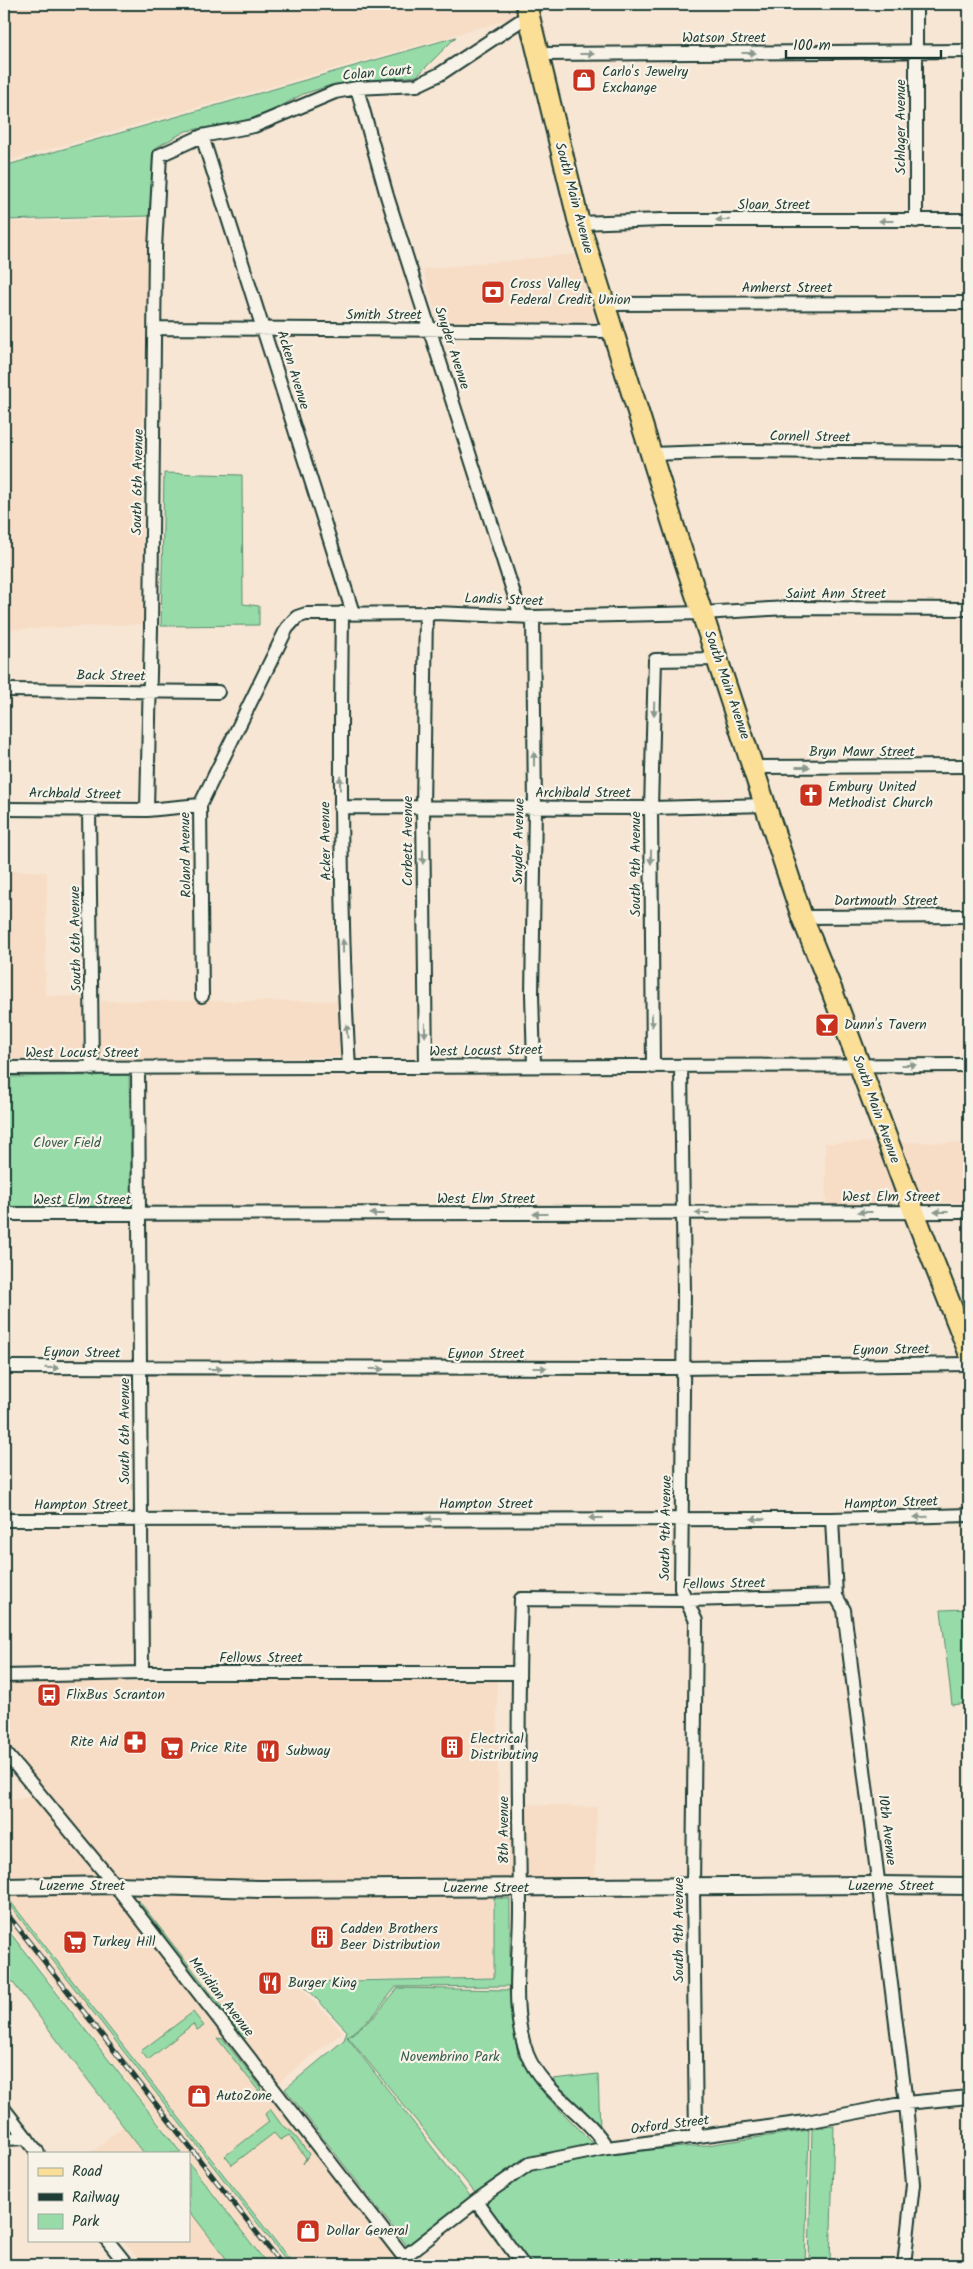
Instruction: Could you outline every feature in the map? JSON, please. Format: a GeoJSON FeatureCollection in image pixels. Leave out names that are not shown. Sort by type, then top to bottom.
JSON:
{"type":"FeatureCollection","features":[{"type":"Feature","properties":{"kind":"main road","name":"South Main Avenue"},"geometry":{"type":"LineString","coordinates":[[528,10],[579,223],[702,613],[767,805],[802,917],[969,1352]]}},
{"type":"Feature","properties":{"kind":"street","name":"Schlager Avenue"},"geometry":{"type":"LineString","coordinates":[[916,4],[916,221]]}},
{"type":"Feature","properties":{"kind":"street","name":"Colan Court"},"geometry":{"type":"LineString","coordinates":[[160,154],[202,136],[254,126],[335,92],[357,88],[417,85],[440,74],[528,10]]}},
{"type":"Feature","properties":{"kind":"street","name":"Watson Street"},"geometry":{"type":"LineString","coordinates":[[538,54],[969,52]]}},
{"type":"Feature","properties":{"kind":"street","name":"Snyder Avenue"},"geometry":{"type":"LineString","coordinates":[[357,88],[387,196],[527,617],[534,808],[532,994],[534,1065]]}},
{"type":"Feature","properties":{"kind":"street","name":"Acken Avenue"},"geometry":{"type":"LineString","coordinates":[[202,136],[234,240],[265,329],[348,613]]}},
{"type":"Feature","properties":{"kind":"street","name":"South 6th Avenue"},"geometry":{"type":"LineString","coordinates":[[147,810],[155,248],[160,154]]}},
{"type":"Feature","properties":{"kind":"street","name":"Sloan Street"},"geometry":{"type":"LineString","coordinates":[[579,223],[662,220],[969,220]]}},
{"type":"Feature","properties":{"kind":"street","name":"Amherst Street"},"geometry":{"type":"LineString","coordinates":[[605,304],[969,303]]}},
{"type":"Feature","properties":{"kind":"street","name":"Smith Street"},"geometry":{"type":"LineString","coordinates":[[155,328],[613,331]]}},
{"type":"Feature","properties":{"kind":"street","name":"Cornell Street"},"geometry":{"type":"LineString","coordinates":[[651,454],[736,451],[969,453]]}},
{"type":"Feature","properties":{"kind":"street","name":"Saint Ann Street"},"geometry":{"type":"LineString","coordinates":[[702,613],[787,608],[969,609]]}},
{"type":"Feature","properties":{"kind":"street","name":"Acker Avenue"},"geometry":{"type":"LineString","coordinates":[[348,613],[340,807],[344,992],[349,1068]]}},
{"type":"Feature","properties":{"kind":"street","name":"Landis Street"},"geometry":{"type":"LineString","coordinates":[[306,614],[426,614],[527,617],[702,613]]}},
{"type":"Feature","properties":{"kind":"street","name":"Roland Avenue"},"geometry":{"type":"LineString","coordinates":[[202,996],[200,805],[287,628],[296,617],[306,614]]}},
{"type":"Feature","properties":{"kind":"street","name":"Corbett Avenue"},"geometry":{"type":"LineString","coordinates":[[426,614],[422,808],[426,1068]]}},
{"type":"Feature","properties":{"kind":"street","name":"South 9th Avenue"},"geometry":{"type":"LineString","coordinates":[[653,1067],[651,808],[655,660],[718,659]]}},
{"type":"Feature","properties":{"kind":"street","name":"Back Street"},"geometry":{"type":"LineString","coordinates":[[4,690],[218,692]]}},
{"type":"Feature","properties":{"kind":"street","name":"Bryn Mawr Street"},"geometry":{"type":"LineString","coordinates":[[754,767],[969,766]]}},
{"type":"Feature","properties":{"kind":"street"},"geometry":{"type":"LineString","coordinates":[[147,810],[200,805]]}},
{"type":"Feature","properties":{"kind":"street","name":"Archibald Street"},"geometry":{"type":"LineString","coordinates":[[340,807],[651,808],[767,805]]}},
{"type":"Feature","properties":{"kind":"street","name":"Archbald Street"},"geometry":{"type":"LineString","coordinates":[[4,809],[147,810]]}},
{"type":"Feature","properties":{"kind":"street","name":"South 6th Avenue"},"geometry":{"type":"LineString","coordinates":[[89,809],[92,1069]]}},
{"type":"Feature","properties":{"kind":"street","name":"Dartmouth Street"},"geometry":{"type":"LineString","coordinates":[[802,917],[969,916]]}},
{"type":"Feature","properties":{"kind":"street","name":"West Locust Street"},"geometry":{"type":"LineString","coordinates":[[4,1068],[969,1065]]}},
{"type":"Feature","properties":{"kind":"street","name":"South 9th Avenue"},"geometry":{"type":"LineString","coordinates":[[682,1066],[681,1368],[683,1518],[681,1589],[688,1600],[696,1621],[694,1886],[696,2137]]}},
{"type":"Feature","properties":{"kind":"street","name":"South 6th Avenue"},"geometry":{"type":"LineString","coordinates":[[138,1068],[142,1673]]}},
{"type":"Feature","properties":{"kind":"street","name":"West Elm Street"},"geometry":{"type":"LineString","coordinates":[[4,1214],[969,1212]]}},
{"type":"Feature","properties":{"kind":"street","name":"Eynon Street"},"geometry":{"type":"LineString","coordinates":[[4,1367],[140,1369],[681,1368],[969,1364]]}},
{"type":"Feature","properties":{"kind":"street","name":"Hampton Street"},"geometry":{"type":"LineString","coordinates":[[4,1520],[683,1518],[832,1520],[969,1515]]}},
{"type":"Feature","properties":{"kind":"street","name":"10th Avenue"},"geometry":{"type":"LineString","coordinates":[[832,1520],[836,1596],[844,1610],[906,2103],[914,2184],[904,2265]]}},
{"type":"Feature","properties":{"kind":"street","name":"Fellows Street"},"geometry":{"type":"LineString","coordinates":[[521,1599],[688,1600],[836,1596]]}},
{"type":"Feature","properties":{"kind":"street","name":"8th Avenue"},"geometry":{"type":"LineString","coordinates":[[521,1599],[518,1673],[519,1887],[517,2013],[527,2054],[544,2080],[598,2132],[608,2148]]}},
{"type":"Feature","properties":{"kind":"street","name":"Fellows Street"},"geometry":{"type":"LineString","coordinates":[[4,1676],[142,1673],[518,1673]]}},
{"type":"Feature","properties":{"kind":"street","name":"Meridian Avenue"},"geometry":{"type":"LineString","coordinates":[[4,1751],[115,1885],[407,2261]]}},
{"type":"Feature","properties":{"kind":"street","name":"Luzerne Street"},"geometry":{"type":"LineString","coordinates":[[4,1887],[115,1885],[253,1889],[969,1886]]}},
{"type":"Feature","properties":{"kind":"street","name":"Oxford Street"},"geometry":{"type":"LineString","coordinates":[[407,2261],[476,2201],[529,2164],[608,2148],[806,2122],[906,2103],[969,2097]]}},
{"type":"Feature","properties":{"kind":"street"},"geometry":{"type":"LineString","coordinates":[[4,2109],[37,2152]]}},
{"type":"Feature","properties":{"kind":"street"},"geometry":{"type":"LineString","coordinates":[[4,2139],[27,2138]]}},
{"type":"Feature","properties":{"kind":"street"},"geometry":{"type":"LineString","coordinates":[[476,2201],[522,2265]]}},
{"type":"Feature","properties":{"kind":"street"},"geometry":{"type":"LineString","coordinates":[[108,2242],[127,2265]]}},
{"type":"Feature","properties":{"kind":"shaded area"},"geometry":{"type":"Polygon","coordinates":[[[4,4],[517,4],[521,16],[4,162],[4,4]]]}},
{"type":"Feature","properties":{"kind":"shaded area"},"geometry":{"type":"Polygon","coordinates":[[[149,219],[141,461],[143,624],[4,630],[4,222],[149,219]]]}},
{"type":"Feature","properties":{"kind":"shaded area"},"geometry":{"type":"Polygon","coordinates":[[[575,254],[596,322],[439,325],[423,269],[575,254]]]}},
{"type":"Feature","properties":{"kind":"shaded area"},"geometry":{"type":"Polygon","coordinates":[[[4,870],[47,872],[45,995],[82,997],[83,1059],[4,1059],[4,870]]]}},
{"type":"Feature","properties":{"kind":"shaded area"},"geometry":{"type":"Polygon","coordinates":[[[101,1001],[337,1001],[340,1057],[99,1060],[101,1001]]]}},
{"type":"Feature","properties":{"kind":"shaded area"},"geometry":{"type":"Polygon","coordinates":[[[825,1143],[969,1143],[969,1202],[826,1205],[825,1143]]]}},
{"type":"Feature","properties":{"kind":"shaded area"},"geometry":{"type":"Polygon","coordinates":[[[497,1679],[498,1803],[597,1807],[595,1881],[492,1882],[493,1977],[294,1980],[343,2032],[285,2077],[268,2094],[397,2260],[389,2265],[295,2265],[4,1892],[4,1801],[44,1795],[4,1743],[4,1683],[497,1679]]]}},
{"type":"Feature","properties":{"kind":"shaded area"},"geometry":{"type":"Polygon","coordinates":[[[4,1898],[288,2265],[269,2265],[190,2162],[190,2152],[182,2152],[4,1920],[4,1898]]]}},
{"type":"Feature","properties":{"kind":"shaded area"},"geometry":{"type":"Polygon","coordinates":[[[123,2126],[142,2152],[92,2152],[123,2126]]]}},
{"type":"Feature","properties":{"kind":"shaded area"},"geometry":{"type":"Polygon","coordinates":[[[190,2212],[230,2265],[143,2265],[125,2242],[190,2242],[190,2212]]]}},
{"type":"Feature","properties":{"kind":"green space"},"geometry":{"type":"Polygon","coordinates":[[[456,37],[417,76],[335,84],[303,94],[266,114],[242,121],[186,131],[155,148],[149,216],[4,220],[4,166],[456,37]]]}},
{"type":"Feature","properties":{"kind":"green space"},"geometry":{"type":"Polygon","coordinates":[[[164,473],[242,475],[243,604],[259,606],[259,625],[161,626],[164,473]]]}},
{"type":"Feature","properties":{"kind":"green space","name":"Clover Field"},"geometry":{"type":"Polygon","coordinates":[[[129,1075],[132,1210],[4,1209],[4,1077],[129,1075]]]}},
{"type":"Feature","properties":{"kind":"green space"},"geometry":{"type":"Polygon","coordinates":[[[969,1609],[969,1703],[952,1705],[941,1610],[969,1609]]]}},
{"type":"Feature","properties":{"kind":"green space"},"geometry":{"type":"Polygon","coordinates":[[[7,1897],[294,2265],[290,2265],[4,1898],[7,1897]]]}},
{"type":"Feature","properties":{"kind":"green space"},"geometry":{"type":"Polygon","coordinates":[[[494,1898],[510,1899],[510,1986],[396,1987],[373,2016],[347,2037],[471,2197],[408,2247],[285,2089],[344,2040],[347,2031],[301,1982],[494,1978],[494,1898]]]}},
{"type":"Feature","properties":{"kind":"green space"},"geometry":{"type":"Polygon","coordinates":[[[136,1900],[139,1901],[246,2038],[242,2038],[137,1905],[136,1900]]]}},
{"type":"Feature","properties":{"kind":"green space"},"geometry":{"type":"Polygon","coordinates":[[[4,1925],[180,2152],[143,2152],[4,1971],[4,1925]]]}},
{"type":"Feature","properties":{"kind":"green space","name":"Novembrino Park"},"geometry":{"type":"Polygon","coordinates":[[[398,1988],[509,1990],[518,2055],[545,2095],[604,2154],[707,2145],[809,2130],[805,2265],[529,2265],[484,2204],[348,2037],[374,2017],[398,1988]]]}},
{"type":"Feature","properties":{"kind":"green space"},"geometry":{"type":"Polygon","coordinates":[[[193,2012],[204,2026],[197,2030],[193,2024],[148,2060],[141,2051],[193,2012]]]}},
{"type":"Feature","properties":{"kind":"green space"},"geometry":{"type":"Polygon","coordinates":[[[217,2038],[223,2039],[260,2086],[261,2094],[217,2038]]]}},
{"type":"Feature","properties":{"kind":"green space"},"geometry":{"type":"Polygon","coordinates":[[[598,2074],[600,2129],[553,2081],[553,2079],[598,2074]]]}},
{"type":"Feature","properties":{"kind":"green space"},"geometry":{"type":"Polygon","coordinates":[[[270,2109],[281,2124],[292,2132],[309,2154],[303,2164],[306,2158],[289,2135],[280,2140],[274,2133],[232,2165],[225,2156],[269,2122],[265,2114],[270,2109]]]}},
{"type":"Feature","properties":{"kind":"green space"},"geometry":{"type":"Polygon","coordinates":[[[834,2126],[830,2265],[809,2265],[812,2129],[834,2126]]]}},
{"type":"Feature","properties":{"kind":"green space"},"geometry":{"type":"Polygon","coordinates":[[[190,2164],[268,2265],[231,2265],[190,2211],[190,2164]]]}},
{"type":"Feature","properties":{"kind":"railway"},"geometry":{"type":"LineString","coordinates":[[4,1910],[282,2265]]}},
{"type":"Feature","properties":{"kind":"place","name":"Carlo's Jewelry Exchange"},"geometry":{"type":"Point","coordinates":[584,80]}},
{"type":"Feature","properties":{"kind":"place","name":"Cross Valley Federal Credit Union"},"geometry":{"type":"Point","coordinates":[493,292]}},
{"type":"Feature","properties":{"kind":"place","name":"Embury United Methodist Church"},"geometry":{"type":"Point","coordinates":[811,795]}},
{"type":"Feature","properties":{"kind":"place","name":"Dunn's Tavern"},"geometry":{"type":"Point","coordinates":[827,1025]}},
{"type":"Feature","properties":{"kind":"place","name":"FlixBus Scranton"},"geometry":{"type":"Point","coordinates":[49,1695]}},
{"type":"Feature","properties":{"kind":"place","name":"Rite Aid"},"geometry":{"type":"Point","coordinates":[135,1742]}},
{"type":"Feature","properties":{"kind":"place","name":"Electrical Distributing"},"geometry":{"type":"Point","coordinates":[452,1747]}},
{"type":"Feature","properties":{"kind":"place","name":"Price Rite"},"geometry":{"type":"Point","coordinates":[172,1748]}},
{"type":"Feature","properties":{"kind":"place","name":"Subway"},"geometry":{"type":"Point","coordinates":[268,1751]}},
{"type":"Feature","properties":{"kind":"place","name":"Cadden Brothers Beer Distribution"},"geometry":{"type":"Point","coordinates":[322,1937]}},
{"type":"Feature","properties":{"kind":"place","name":"Turkey Hill"},"geometry":{"type":"Point","coordinates":[75,1942]}},
{"type":"Feature","properties":{"kind":"place","name":"Burger King"},"geometry":{"type":"Point","coordinates":[270,1983]}},
{"type":"Feature","properties":{"kind":"place","name":"AutoZone"},"geometry":{"type":"Point","coordinates":[199,2096]}},
{"type":"Feature","properties":{"kind":"place","name":"Dollar General"},"geometry":{"type":"Point","coordinates":[308,2231]}}]}
